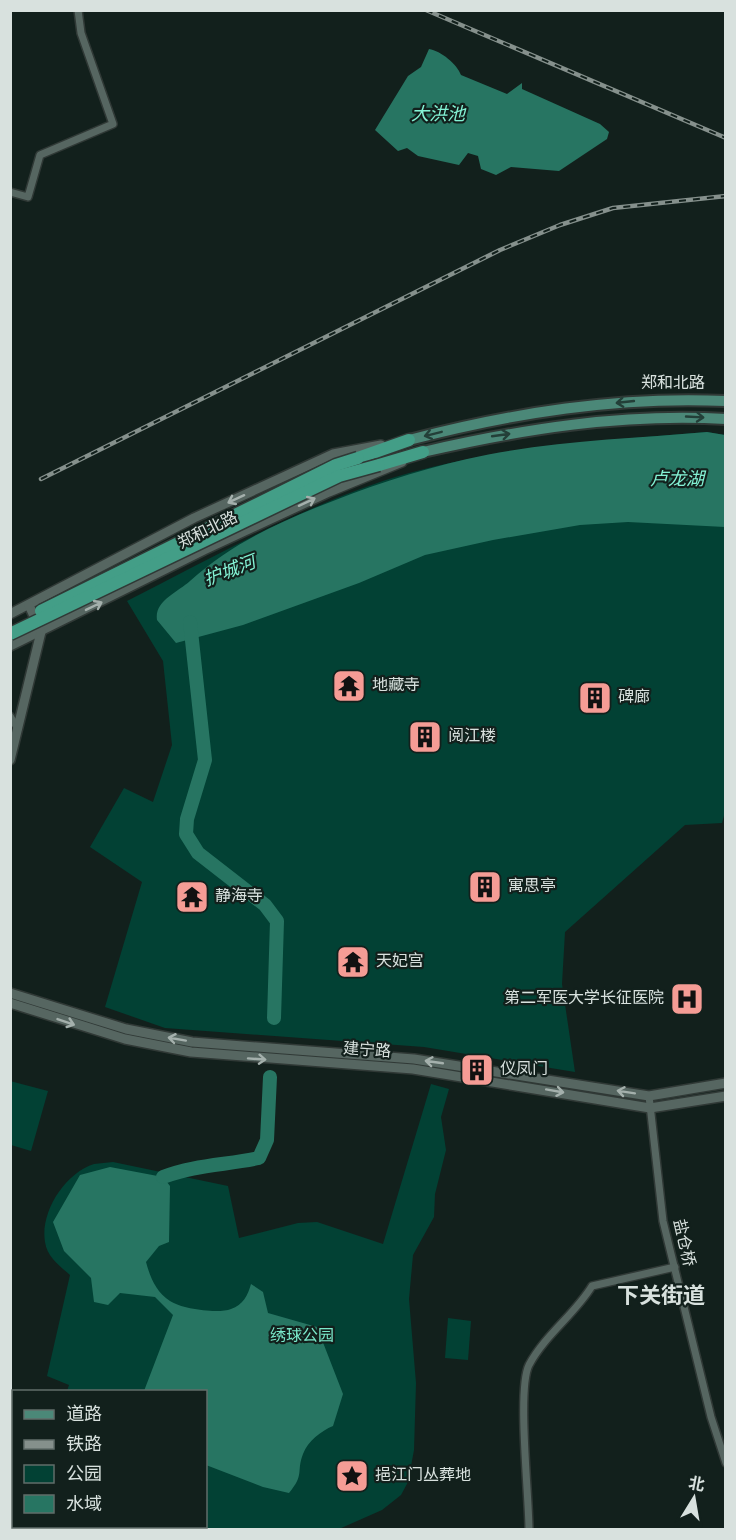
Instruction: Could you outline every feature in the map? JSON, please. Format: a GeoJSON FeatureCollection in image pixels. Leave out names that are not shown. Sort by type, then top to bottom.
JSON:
{"type":"FeatureCollection","features":[{"type":"Feature","properties":{"kind":"highway","name":"郑和北路"},"geometry":{"type":"LineString","coordinates":[[10,626],[336,465],[409,440]]}},
{"type":"Feature","properties":{"kind":"highway","name":"郑和北路"},"geometry":{"type":"LineString","coordinates":[[10,634],[339,476],[423,452]]}},
{"type":"Feature","properties":{"kind":"main road","name":"郑和北路"},"geometry":{"type":"LineString","coordinates":[[10,614],[194,518],[333,454],[409,440],[487,420],[604,404],[650,400],[726,401]]}},
{"type":"Feature","properties":{"kind":"main road","name":"郑和北路"},"geometry":{"type":"LineString","coordinates":[[10,646],[204,550],[329,492],[423,452],[490,437],[604,420],[686,416],[726,419]]}},
{"type":"Feature","properties":{"kind":"main road"},"geometry":{"type":"LineString","coordinates":[[10,760],[41,632],[29,605]]}},
{"type":"Feature","properties":{"kind":"main road","name":"建宁路"},"geometry":{"type":"LineString","coordinates":[[10,993],[126,1029],[192,1042],[414,1059],[649,1096],[726,1083]]}},
{"type":"Feature","properties":{"kind":"main road","name":"建宁路"},"geometry":{"type":"LineString","coordinates":[[10,1003],[75,1025],[157,1047],[243,1058],[413,1069],[651,1108],[726,1096]]}},
{"type":"Feature","properties":{"kind":"street"},"geometry":{"type":"LineString","coordinates":[[10,192],[28,197],[40,155],[113,124],[81,33],[78,10]]}},
{"type":"Feature","properties":{"kind":"street"},"geometry":{"type":"LineString","coordinates":[[10,716],[18,729]]}},
{"type":"Feature","properties":{"kind":"street","name":"盐仓桥"},"geometry":{"type":"LineString","coordinates":[[649,1096],[663,1221],[711,1417],[724,1450],[726,1463]]}},
{"type":"Feature","properties":{"kind":"street"},"geometry":{"type":"LineString","coordinates":[[529,1530],[525,1416],[529,1366],[555,1331],[583,1302],[592,1286],[675,1267]]}},
{"type":"Feature","properties":{"kind":"green space"},"geometry":{"type":"Polygon","coordinates":[[[707,432],[725,435],[725,812],[722,823],[685,825],[565,932],[562,984],[575,1072],[424,1047],[165,1028],[105,1007],[142,882],[90,847],[124,788],[153,802],[172,745],[163,661],[127,601],[265,530],[336,498],[409,473],[482,456],[520,450],[594,441],[707,432]]]}},
{"type":"Feature","properties":{"kind":"green space"},"geometry":{"type":"Polygon","coordinates":[[[10,1081],[48,1091],[31,1151],[11,1145],[10,1081]]]}},
{"type":"Feature","properties":{"kind":"green space","name":"绣球公园"},"geometry":{"type":"Polygon","coordinates":[[[431,1084],[449,1089],[441,1117],[446,1150],[435,1194],[434,1217],[413,1255],[409,1299],[416,1383],[414,1450],[408,1482],[401,1495],[382,1510],[339,1529],[196,1529],[207,1528],[207,1390],[67,1390],[69,1385],[47,1376],[70,1275],[54,1261],[48,1252],[44,1230],[46,1218],[64,1185],[83,1169],[94,1164],[113,1162],[228,1186],[239,1238],[298,1223],[317,1222],[383,1244],[431,1084]]]}},
{"type":"Feature","properties":{"kind":"green space"},"geometry":{"type":"Polygon","coordinates":[[[448,1318],[471,1321],[468,1360],[445,1358],[448,1318]]]}},
{"type":"Feature","properties":{"kind":"water","name":"大洪池"},"geometry":{"type":"Polygon","coordinates":[[[429,49],[448,59],[461,75],[507,94],[522,83],[522,89],[600,124],[609,132],[607,139],[559,171],[511,167],[496,175],[481,169],[478,156],[468,153],[459,165],[418,156],[407,148],[398,151],[375,130],[408,76],[421,67],[429,49]]]}},
{"type":"Feature","properties":{"kind":"water","name":"卢龙湖"},"geometry":{"type":"Polygon","coordinates":[[[707,432],[725,435],[725,527],[628,522],[580,525],[493,540],[425,555],[359,583],[243,625],[176,643],[157,620],[159,607],[163,602],[234,548],[297,515],[371,487],[467,459],[526,448],[707,432]]]}},
{"type":"Feature","properties":{"kind":"water"},"geometry":{"type":"Polygon","coordinates":[[[110,1167],[163,1177],[170,1186],[169,1242],[159,1246],[146,1262],[154,1284],[170,1301],[209,1311],[225,1310],[242,1302],[251,1284],[263,1292],[268,1313],[317,1327],[343,1394],[333,1426],[315,1437],[305,1449],[299,1477],[289,1493],[263,1487],[207,1465],[207,1390],[144,1390],[173,1315],[155,1297],[120,1293],[108,1305],[94,1302],[91,1278],[64,1251],[53,1222],[80,1175],[110,1167]]]}},
{"type":"Feature","properties":{"kind":"waterway","name":"护城河"},"geometry":{"type":"LineString","coordinates":[[190,622],[205,760],[187,819],[186,834],[198,853],[265,905],[277,921],[274,1018]]}},
{"type":"Feature","properties":{"kind":"waterway"},"geometry":{"type":"LineString","coordinates":[[163,1177],[198,1168],[259,1158],[267,1140],[270,1077]]}},
{"type":"Feature","properties":{"kind":"railway"},"geometry":{"type":"LineString","coordinates":[[426,10],[726,138]]}},
{"type":"Feature","properties":{"kind":"railway"},"geometry":{"type":"LineString","coordinates":[[41,479],[500,250],[560,225],[613,208],[726,196]]}},
{"type":"Feature","properties":{"kind":"place","name":"地藏寺"},"geometry":{"type":"Point","coordinates":[349,686]}},
{"type":"Feature","properties":{"kind":"place","name":"碑廊"},"geometry":{"type":"Point","coordinates":[595,698]}},
{"type":"Feature","properties":{"kind":"place","name":"阅江楼"},"geometry":{"type":"Point","coordinates":[425,737]}},
{"type":"Feature","properties":{"kind":"place","name":"寓思亭"},"geometry":{"type":"Point","coordinates":[485,887]}},
{"type":"Feature","properties":{"kind":"place","name":"静海寺"},"geometry":{"type":"Point","coordinates":[192,897]}},
{"type":"Feature","properties":{"kind":"place","name":"天妃宫"},"geometry":{"type":"Point","coordinates":[353,962]}},
{"type":"Feature","properties":{"kind":"place","name":"第二军医大学长征医院"},"geometry":{"type":"Point","coordinates":[687,999]}},
{"type":"Feature","properties":{"kind":"place","name":"仪凤门"},"geometry":{"type":"Point","coordinates":[477,1070]}},
{"type":"Feature","properties":{"kind":"place","name":"挹江门丛葬地"},"geometry":{"type":"Point","coordinates":[352,1476]}},
{"type":"Feature","properties":{"kind":"district","name":"下关街道"},"geometry":{"type":"Point","coordinates":[661,1297]}}]}
